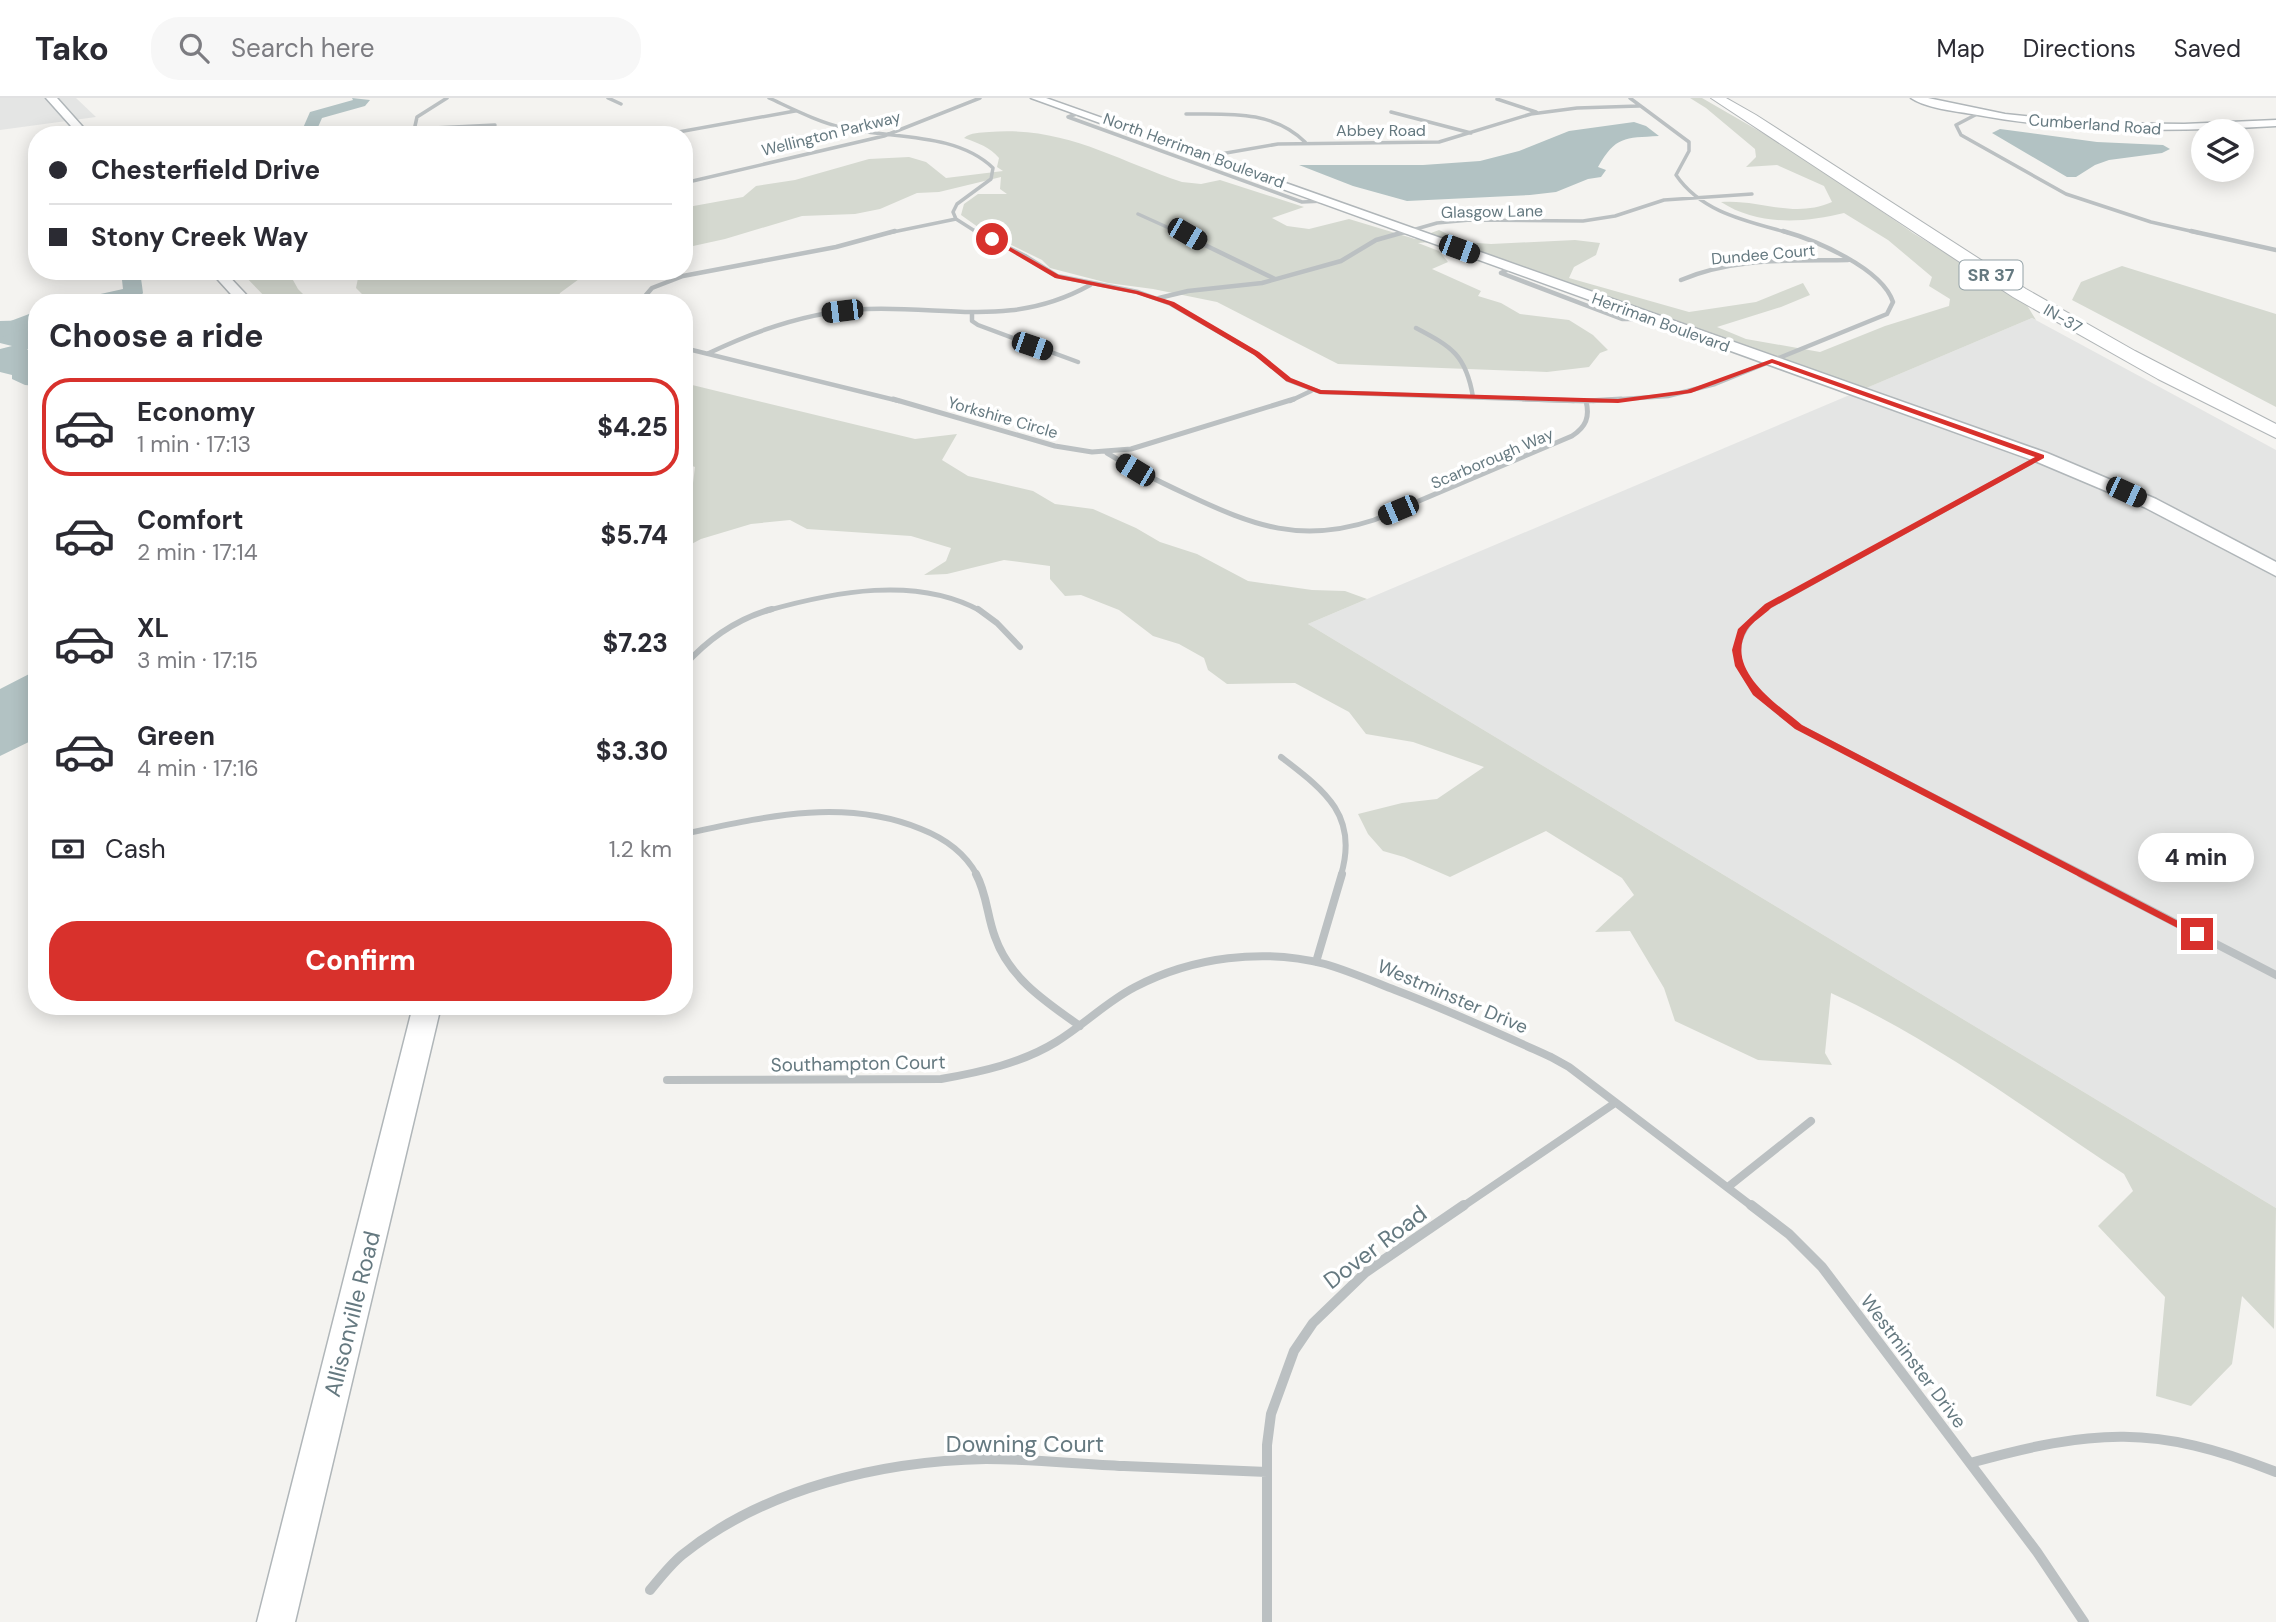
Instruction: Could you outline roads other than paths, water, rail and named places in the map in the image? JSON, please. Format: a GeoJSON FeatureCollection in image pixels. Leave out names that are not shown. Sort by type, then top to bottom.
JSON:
{"type":"FeatureCollection","features":[{"type":"Feature","properties":{"kind":"highway","name":"IN-37"},"geometry":{"type":"LineString","coordinates":[[1717,98],[1795,144],[2018,292],[2163,374],[2276,432]]}},
{"type":"Feature","properties":{"kind":"highway"},"geometry":{"type":"LineString","coordinates":[[1746,98],[1812,137]]}},
{"type":"Feature","properties":{"kind":"street"},"geometry":{"type":"LineString","coordinates":[[414,126],[417,117],[447,98]]}},
{"type":"Feature","properties":{"kind":"street"},"geometry":{"type":"LineString","coordinates":[[608,98],[621,104]]}},
{"type":"Feature","properties":{"kind":"street"},"geometry":{"type":"LineString","coordinates":[[771,98],[835,125],[956,147],[975,153],[991,164],[994,172],[991,179],[957,204],[953,212],[956,219],[1051,274],[1090,285],[1158,298],[1257,354],[1288,380],[1312,390],[1347,395],[1586,401],[1640,399],[1688,392],[1875,321],[1891,309],[1893,302],[1889,293],[1849,260],[1812,240],[1725,214],[1682,185],[1676,175],[1689,151],[1689,142],[1630,98]]}},
{"type":"Feature","properties":{"kind":"street","name":"Wellington Parkway"},"geometry":{"type":"LineString","coordinates":[[693,181],[884,136],[980,98]]}},
{"type":"Feature","properties":{"kind":"street","name":"Herriman Boulevard"},"geometry":{"type":"LineString","coordinates":[[1036,98],[2041,457],[2150,503],[2276,570]]}},
{"type":"Feature","properties":{"kind":"street","name":"Cumberland Road"},"geometry":{"type":"LineString","coordinates":[[1900,98],[1976,114],[2086,131],[2191,133]]}},
{"type":"Feature","properties":{"kind":"street","name":"Cumberland Road"},"geometry":{"type":"LineString","coordinates":[[1916,98],[1976,114],[2120,129],[2181,129],[2276,123]]}},
{"type":"Feature","properties":{"kind":"street"},"geometry":{"type":"LineString","coordinates":[[51,99],[76,126]]}},
{"type":"Feature","properties":{"kind":"street"},"geometry":{"type":"LineString","coordinates":[[1497,99],[1536,113]]}},
{"type":"Feature","properties":{"kind":"street","name":"Abbey Road"},"geometry":{"type":"LineString","coordinates":[[1202,158],[1252,147],[1306,142],[1414,144],[1453,140],[1498,122],[1536,113],[1640,106]]}},
{"type":"Feature","properties":{"kind":"street"},"geometry":{"type":"LineString","coordinates":[[693,129],[797,110]]}},
{"type":"Feature","properties":{"kind":"street"},"geometry":{"type":"LineString","coordinates":[[1391,112],[1472,133]]}},
{"type":"Feature","properties":{"kind":"street","name":"North Herriman Boulevard"},"geometry":{"type":"LineString","coordinates":[[1079,113],[1068,117],[1302,202],[1325,201]]}},
{"type":"Feature","properties":{"kind":"street"},"geometry":{"type":"LineString","coordinates":[[1186,114],[1265,120],[1293,129],[1306,142]]}},
{"type":"Feature","properties":{"kind":"street"},"geometry":{"type":"LineString","coordinates":[[1976,114],[1956,125],[1961,135],[2066,194],[2151,222],[2276,250]]}},
{"type":"Feature","properties":{"kind":"street"},"geometry":{"type":"LineString","coordinates":[[474,126],[495,125]]}},
{"type":"Feature","properties":{"kind":"street"},"geometry":{"type":"LineString","coordinates":[[2254,130],[2276,128]]}},
{"type":"Feature","properties":{"kind":"street","name":"Glasgow Lane"},"geometry":{"type":"LineString","coordinates":[[1158,298],[1188,291],[1255,284],[1275,279],[1346,259],[1372,242],[1437,223],[1470,220],[1583,222],[1615,216],[1664,200],[1752,194]]}},
{"type":"Feature","properties":{"kind":"street"},"geometry":{"type":"LineString","coordinates":[[1138,214],[1187,234],[1226,257],[1275,279]]}},
{"type":"Feature","properties":{"kind":"street"},"geometry":{"type":"LineString","coordinates":[[693,274],[843,246],[913,226],[956,219]]}},
{"type":"Feature","properties":{"kind":"street","name":"Dundee Court"},"geometry":{"type":"LineString","coordinates":[[1681,280],[1694,273],[1740,265],[1849,260]]}},
{"type":"Feature","properties":{"kind":"street"},"geometry":{"type":"LineString","coordinates":[[225,280],[238,294]]}},
{"type":"Feature","properties":{"kind":"street"},"geometry":{"type":"LineString","coordinates":[[645,294],[659,284],[671,280]]}},
{"type":"Feature","properties":{"kind":"street"},"geometry":{"type":"LineString","coordinates":[[709,353],[767,326],[828,313],[901,308],[972,312],[1018,310],[1044,306],[1073,296],[1090,285]]}},
{"type":"Feature","properties":{"kind":"street"},"geometry":{"type":"LineString","coordinates":[[972,312],[972,321],[978,326],[1077,362]]}},
{"type":"Feature","properties":{"kind":"street"},"geometry":{"type":"LineString","coordinates":[[1416,328],[1448,345],[1462,358],[1468,368],[1473,397]]}},
{"type":"Feature","properties":{"kind":"street","name":"Yorkshire Circle"},"geometry":{"type":"LineString","coordinates":[[693,350],[862,390],[1055,446],[1106,452],[1131,449],[1238,414],[1284,403],[1312,390]]}},
{"type":"Feature","properties":{"kind":"street","name":"Scarborough Way"},"geometry":{"type":"LineString","coordinates":[[1106,452],[1153,479],[1241,520],[1290,531],[1333,531],[1374,520],[1572,436],[1581,430],[1590,414],[1586,401]]}},
{"type":"Feature","properties":{"kind":"street"},"geometry":{"type":"LineString","coordinates":[[2041,457],[1768,606],[1743,629],[1737,650],[1740,666],[1756,692],[1799,727],[2276,975]]}},
{"type":"Feature","properties":{"kind":"street"},"geometry":{"type":"LineString","coordinates":[[693,657],[711,638],[744,620],[787,606],[862,590],[915,592],[945,596],[965,603],[989,615],[1006,629],[1020,647]]}},
{"type":"Feature","properties":{"kind":"street"},"geometry":{"type":"LineString","coordinates":[[1281,757],[1324,790],[1341,815],[1348,841],[1346,860],[1316,962]]}},
{"type":"Feature","properties":{"kind":"street"},"geometry":{"type":"LineString","coordinates":[[693,832],[767,817],[818,811],[870,814],[917,826],[957,850],[971,865],[988,904],[995,937],[1007,966],[1028,987],[1080,1026]]}},
{"type":"Feature","properties":{"kind":"street","name":"Westminster Drive"},"geometry":{"type":"LineString","coordinates":[[1080,1026],[1132,988],[1186,965],[1261,956],[1316,962],[1413,996],[1551,1057],[1728,1187],[1788,1234],[1822,1267],[2037,1552],[2084,1622]]}},
{"type":"Feature","properties":{"kind":"street","name":"Allisonville Road"},"geometry":{"type":"LineString","coordinates":[[276,1622],[425,1015]]}},
{"type":"Feature","properties":{"kind":"street","name":"Southampton Court"},"geometry":{"type":"LineString","coordinates":[[667,1080],[941,1079],[973,1073],[1031,1055],[1080,1026]]}},
{"type":"Feature","properties":{"kind":"street","name":"Dover Road"},"geometry":{"type":"LineString","coordinates":[[1267,1622],[1266,1472],[1271,1414],[1294,1351],[1313,1323],[1366,1272],[1615,1103]]}},
{"type":"Feature","properties":{"kind":"street"},"geometry":{"type":"LineString","coordinates":[[1728,1187],[1811,1121]]}},
{"type":"Feature","properties":{"kind":"street"},"geometry":{"type":"LineString","coordinates":[[1970,1463],[2035,1444],[2078,1436],[2140,1434],[2189,1441],[2236,1454],[2276,1472]]}},
{"type":"Feature","properties":{"kind":"street","name":"Downing Court"},"geometry":{"type":"LineString","coordinates":[[650,1590],[679,1557],[713,1531],[745,1514],[796,1492],[885,1471],[963,1460],[1071,1462],[1266,1472]]}},
{"type":"Feature","properties":{"kind":"waterway"},"geometry":{"type":"LineString","coordinates":[[312,126],[315,115],[360,103],[363,100],[359,98]]}},
{"type":"Feature","properties":{"kind":"waterway"},"geometry":{"type":"LineString","coordinates":[[128,294],[133,293],[131,280]]}},
{"type":"Feature","properties":{"kind":"waterway"},"geometry":{"type":"LineString","coordinates":[[0,332],[28,321]]}}]}
